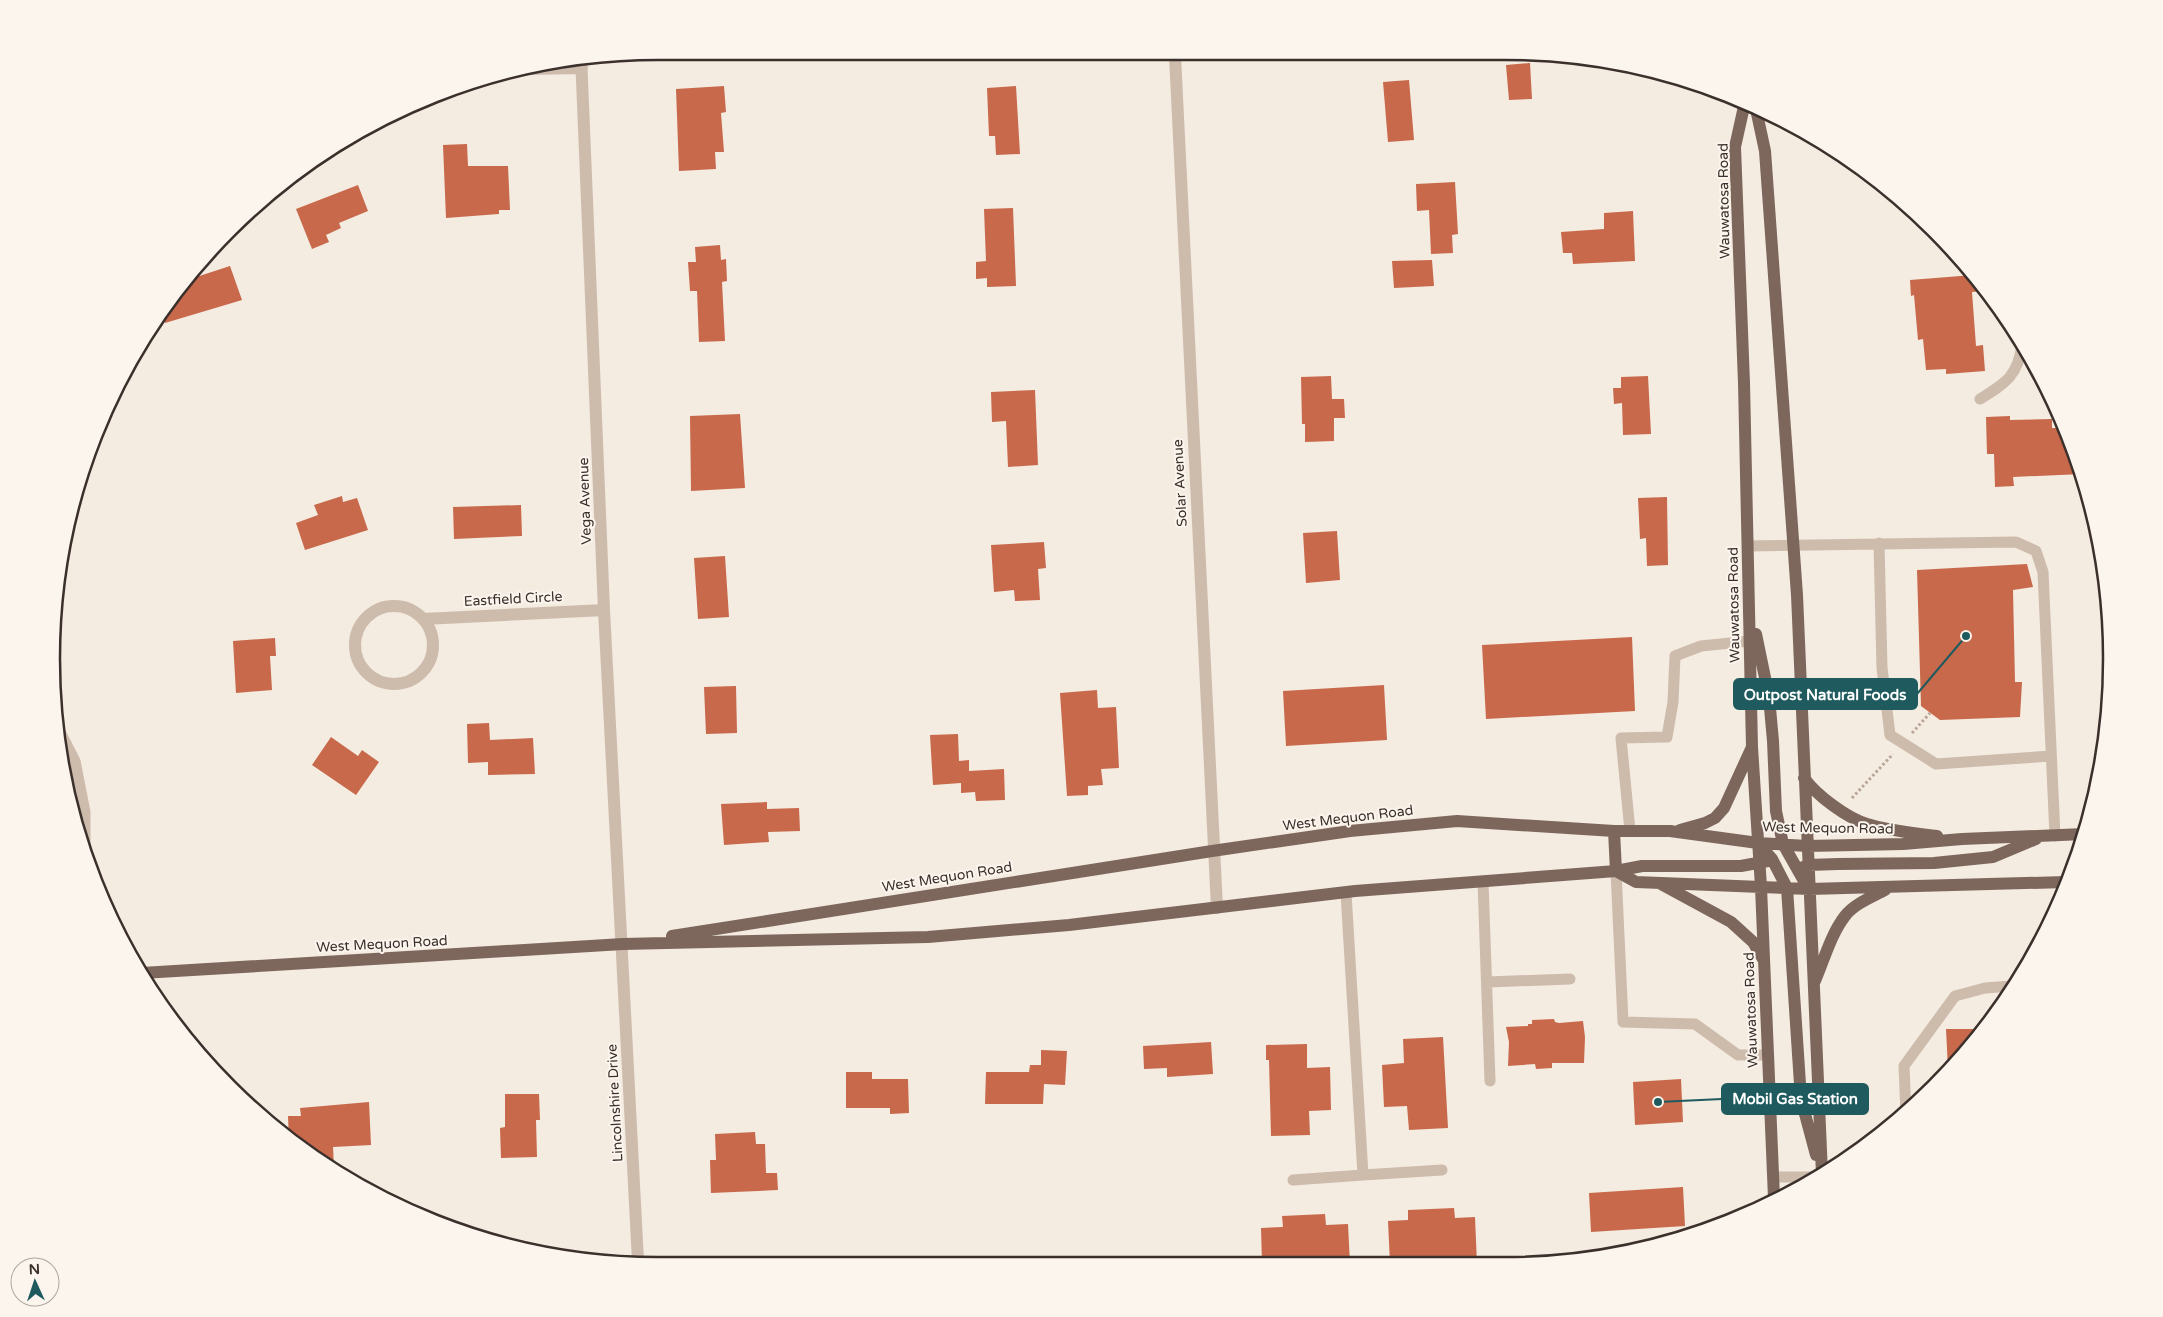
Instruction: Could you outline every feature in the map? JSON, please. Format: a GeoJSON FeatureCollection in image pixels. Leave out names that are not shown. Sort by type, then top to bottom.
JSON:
{"type":"FeatureCollection","features":[{"type":"Feature","properties":{"kind":"main road","name":"Wauwatosa Road"},"geometry":{"type":"LineString","coordinates":[[1743,110],[1735,147],[1744,383],[1752,747],[1760,863],[1774,1192]]}},
{"type":"Feature","properties":{"kind":"main road"},"geometry":{"type":"LineString","coordinates":[[1758,117],[1765,151],[1793,545],[1807,846],[1803,867]]}},
{"type":"Feature","properties":{"kind":"main road"},"geometry":{"type":"LineString","coordinates":[[1749,605],[1769,698],[1774,742],[1776,811],[1786,849],[1803,867],[1810,889],[1821,1166]]}},
{"type":"Feature","properties":{"kind":"main road"},"geometry":{"type":"LineString","coordinates":[[1670,831],[1692,828],[1715,818],[1724,808],[1752,747]]}},
{"type":"Feature","properties":{"kind":"main road"},"geometry":{"type":"LineString","coordinates":[[1804,778],[1816,794],[1865,824],[1962,839]]}},
{"type":"Feature","properties":{"kind":"main road","name":"West Mequon Road"},"geometry":{"type":"LineString","coordinates":[[623,944],[1212,851],[1350,831],[1457,821],[1614,831],[1670,831],[1758,843],[1786,849],[1807,846],[1903,844],[1962,839],[2076,834]]}},
{"type":"Feature","properties":{"kind":"main road"},"geometry":{"type":"LineString","coordinates":[[1614,831],[1616,871],[1636,882],[1810,889],[2059,882]]}},
{"type":"Feature","properties":{"kind":"main road"},"geometry":{"type":"LineString","coordinates":[[1761,887],[1803,867],[1926,864],[1993,857],[2049,836]]}},
{"type":"Feature","properties":{"kind":"main road"},"geometry":{"type":"LineString","coordinates":[[1758,843],[1772,859],[1787,888],[1801,1099],[1819,1167]]}},
{"type":"Feature","properties":{"kind":"main road","name":"West Mequon Road"},"geometry":{"type":"LineString","coordinates":[[149,973],[623,944],[928,937],[1069,925],[1346,893],[1616,871],[1642,866],[1725,866],[1760,863],[1772,859],[1786,849]]}},
{"type":"Feature","properties":{"kind":"main road"},"geometry":{"type":"LineString","coordinates":[[1661,884],[1673,892],[1710,909],[1744,931],[1764,961]]}},
{"type":"Feature","properties":{"kind":"main road"},"geometry":{"type":"LineString","coordinates":[[1813,986],[1837,928],[1846,915],[1859,904],[1888,888]]}},
{"type":"Feature","properties":{"kind":"street","name":"Solar Avenue"},"geometry":{"type":"LineString","coordinates":[[1175,60],[1212,851],[1217,908]]}},
{"type":"Feature","properties":{"kind":"street","name":"Vega Avenue"},"geometry":{"type":"LineString","coordinates":[[582,65],[604,610],[623,944]]}},
{"type":"Feature","properties":{"kind":"street"},"geometry":{"type":"LineString","coordinates":[[390,606],[414,611],[423,619],[431,630],[434,643],[432,657],[426,669],[416,678],[403,684],[390,684],[376,680],[366,672],[358,661],[355,649],[356,637],[360,626],[368,616],[390,606]]}},
{"type":"Feature","properties":{"kind":"street","name":"Eastfield Circle"},"geometry":{"type":"LineString","coordinates":[[423,619],[604,610]]}},
{"type":"Feature","properties":{"kind":"street","name":"Lincolnshire Drive"},"geometry":{"type":"LineString","coordinates":[[623,944],[638,1256]]}},
{"type":"Feature","properties":{"kind":"lane"},"geometry":{"type":"LineString","coordinates":[[1980,399],[2005,383],[2017,366],[2020,354]]}},
{"type":"Feature","properties":{"kind":"lane"},"geometry":{"type":"LineString","coordinates":[[1748,546],[2016,542],[2036,551],[2043,572],[2051,756],[2049,836]]}},
{"type":"Feature","properties":{"kind":"lane"},"geometry":{"type":"LineString","coordinates":[[1879,544],[1882,668],[1890,735],[1936,764],[2051,756]]}},
{"type":"Feature","properties":{"kind":"lane"},"geometry":{"type":"LineString","coordinates":[[1630,831],[1622,738],[1667,737],[1673,702],[1675,656],[1701,646],[1750,641]]}},
{"type":"Feature","properties":{"kind":"lane"},"geometry":{"type":"LineString","coordinates":[[66,744],[75,761],[85,812],[85,829]]}},
{"type":"Feature","properties":{"kind":"lane"},"geometry":{"type":"LineString","coordinates":[[1616,871],[1623,1022],[1695,1024],[1738,1055],[1768,1055]]}},
{"type":"Feature","properties":{"kind":"lane"},"geometry":{"type":"LineString","coordinates":[[1483,882],[1490,1081]]}},
{"type":"Feature","properties":{"kind":"lane"},"geometry":{"type":"LineString","coordinates":[[1346,893],[1363,1175]]}},
{"type":"Feature","properties":{"kind":"lane"},"geometry":{"type":"LineString","coordinates":[[1486,982],[1570,978]]}},
{"type":"Feature","properties":{"kind":"lane"},"geometry":{"type":"LineString","coordinates":[[1906,1102],[1904,1066],[1955,996],[1985,988],[2005,987]]}},
{"type":"Feature","properties":{"kind":"lane"},"geometry":{"type":"LineString","coordinates":[[1293,1180],[1442,1170]]}},
{"type":"Feature","properties":{"kind":"lane"},"geometry":{"type":"LineString","coordinates":[[1774,1178],[1806,1176]]}},
{"type":"Feature","properties":{"kind":"path"},"geometry":{"type":"LineString","coordinates":[[1852,798],[1930,713]]}},
{"type":"Feature","properties":{"kind":"building"},"geometry":{"type":"Polygon","coordinates":[[[1530,63],[1532,99],[1509,100],[1506,65],[1530,63]]]}},
{"type":"Feature","properties":{"kind":"building"},"geometry":{"type":"Polygon","coordinates":[[[1409,80],[1414,140],[1388,142],[1383,82],[1409,80]]]}},
{"type":"Feature","properties":{"kind":"building"},"geometry":{"type":"Polygon","coordinates":[[[724,86],[726,112],[721,113],[724,152],[715,152],[716,169],[679,171],[676,89],[724,86]]]}},
{"type":"Feature","properties":{"kind":"building"},"geometry":{"type":"Polygon","coordinates":[[[1016,86],[1020,154],[996,155],[995,136],[989,136],[987,88],[1016,86]]]}},
{"type":"Feature","properties":{"kind":"building"},"geometry":{"type":"Polygon","coordinates":[[[467,144],[468,166],[508,166],[510,210],[499,210],[499,214],[446,218],[443,145],[467,144]]]}},
{"type":"Feature","properties":{"kind":"building"},"geometry":{"type":"Polygon","coordinates":[[[1455,182],[1458,234],[1452,235],[1453,253],[1431,254],[1429,210],[1417,211],[1416,184],[1455,182]]]}},
{"type":"Feature","properties":{"kind":"building"},"geometry":{"type":"Polygon","coordinates":[[[358,185],[368,211],[339,223],[341,228],[326,235],[329,242],[312,249],[296,209],[358,185]]]}},
{"type":"Feature","properties":{"kind":"building"},"geometry":{"type":"Polygon","coordinates":[[[1013,208],[1016,286],[987,287],[987,278],[976,279],[976,262],[986,261],[984,209],[1013,208]]]}},
{"type":"Feature","properties":{"kind":"building"},"geometry":{"type":"Polygon","coordinates":[[[1633,211],[1635,261],[1573,264],[1572,253],[1563,253],[1561,232],[1604,229],[1604,213],[1633,211]]]}},
{"type":"Feature","properties":{"kind":"building"},"geometry":{"type":"Polygon","coordinates":[[[720,245],[721,260],[726,259],[727,281],[722,282],[725,341],[699,342],[697,291],[690,291],[688,262],[696,262],[695,247],[720,245]]]}},
{"type":"Feature","properties":{"kind":"building"},"geometry":{"type":"Polygon","coordinates":[[[1432,260],[1434,286],[1394,288],[1392,261],[1432,260]]]}},
{"type":"Feature","properties":{"kind":"building"},"geometry":{"type":"Polygon","coordinates":[[[230,266],[242,300],[165,323],[184,294],[199,276],[230,266]]]}},
{"type":"Feature","properties":{"kind":"building"},"geometry":{"type":"Polygon","coordinates":[[[1964,276],[1977,292],[1972,292],[1976,346],[1983,345],[1985,371],[1946,374],[1946,369],[1926,370],[1923,339],[1918,340],[1914,295],[1911,296],[1910,280],[1964,276]]]}},
{"type":"Feature","properties":{"kind":"building"},"geometry":{"type":"Polygon","coordinates":[[[1331,376],[1332,399],[1344,399],[1345,418],[1334,418],[1334,441],[1305,442],[1305,424],[1302,424],[1301,377],[1331,376]]]}},
{"type":"Feature","properties":{"kind":"building"},"geometry":{"type":"Polygon","coordinates":[[[1648,376],[1651,434],[1623,435],[1622,403],[1614,404],[1613,388],[1621,388],[1621,377],[1648,376]]]}},
{"type":"Feature","properties":{"kind":"building"},"geometry":{"type":"Polygon","coordinates":[[[1035,390],[1038,465],[1008,467],[1006,421],[992,422],[991,392],[1035,390]]]}},
{"type":"Feature","properties":{"kind":"building"},"geometry":{"type":"Polygon","coordinates":[[[740,414],[745,488],[691,491],[690,416],[740,414]]]}},
{"type":"Feature","properties":{"kind":"building"},"geometry":{"type":"Polygon","coordinates":[[[2010,416],[2010,420],[2052,419],[2052,428],[2057,428],[2074,474],[2013,477],[2014,486],[1995,487],[1994,454],[1987,454],[1986,417],[2010,416]]]}},
{"type":"Feature","properties":{"kind":"building"},"geometry":{"type":"Polygon","coordinates":[[[342,496],[343,502],[357,498],[368,530],[305,550],[296,523],[318,515],[314,505],[342,496]]]}},
{"type":"Feature","properties":{"kind":"building"},"geometry":{"type":"Polygon","coordinates":[[[1667,497],[1668,565],[1647,566],[1646,538],[1640,539],[1638,498],[1667,497]]]}},
{"type":"Feature","properties":{"kind":"building"},"geometry":{"type":"Polygon","coordinates":[[[521,505],[522,536],[454,539],[453,507],[521,505]]]}},
{"type":"Feature","properties":{"kind":"building"},"geometry":{"type":"Polygon","coordinates":[[[1337,531],[1340,580],[1306,583],[1303,533],[1337,531]]]}},
{"type":"Feature","properties":{"kind":"building"},"geometry":{"type":"Polygon","coordinates":[[[1044,542],[1046,568],[1038,569],[1040,600],[1015,601],[1014,590],[994,592],[991,545],[1044,542]]]}},
{"type":"Feature","properties":{"kind":"building"},"geometry":{"type":"Polygon","coordinates":[[[725,556],[729,617],[698,619],[694,558],[725,556]]]}},
{"type":"Feature","properties":{"kind":"building"},"geometry":{"type":"Polygon","coordinates":[[[2027,564],[2033,587],[2013,590],[2015,682],[2022,682],[2020,717],[1940,720],[1921,706],[1917,570],[2027,564]]]}},
{"type":"Feature","properties":{"kind":"building"},"geometry":{"type":"Polygon","coordinates":[[[1632,637],[1635,711],[1486,719],[1482,645],[1632,637]]]}},
{"type":"Feature","properties":{"kind":"building"},"geometry":{"type":"Polygon","coordinates":[[[275,638],[276,656],[270,656],[272,690],[236,693],[233,641],[275,638]]]}},
{"type":"Feature","properties":{"kind":"building"},"geometry":{"type":"Polygon","coordinates":[[[1384,685],[1387,740],[1286,746],[1283,691],[1384,685]]]}},
{"type":"Feature","properties":{"kind":"building"},"geometry":{"type":"Polygon","coordinates":[[[736,686],[737,733],[706,734],[704,687],[736,686]]]}},
{"type":"Feature","properties":{"kind":"building"},"geometry":{"type":"Polygon","coordinates":[[[1097,690],[1098,708],[1116,707],[1119,768],[1101,769],[1103,785],[1088,786],[1088,795],[1067,796],[1060,693],[1097,690]]]}},
{"type":"Feature","properties":{"kind":"building"},"geometry":{"type":"Polygon","coordinates":[[[489,723],[490,740],[533,738],[535,774],[488,775],[488,762],[468,763],[467,724],[489,723]]]}},
{"type":"Feature","properties":{"kind":"building"},"geometry":{"type":"Polygon","coordinates":[[[958,734],[959,761],[969,760],[969,771],[1004,769],[1005,800],[976,801],[975,792],[961,793],[961,783],[933,785],[930,735],[958,734]]]}},
{"type":"Feature","properties":{"kind":"building"},"geometry":{"type":"Polygon","coordinates":[[[331,737],[358,756],[362,750],[379,762],[356,795],[312,765],[331,737]]]}},
{"type":"Feature","properties":{"kind":"building"},"geometry":{"type":"Polygon","coordinates":[[[767,802],[767,809],[799,808],[800,831],[768,832],[769,842],[724,845],[721,804],[767,802]]]}},
{"type":"Feature","properties":{"kind":"building"},"geometry":{"type":"Polygon","coordinates":[[[1554,1019],[1555,1022],[1559,1023],[1583,1021],[1585,1037],[1584,1063],[1552,1063],[1552,1068],[1536,1069],[1535,1064],[1508,1066],[1509,1042],[1506,1027],[1528,1026],[1528,1024],[1532,1024],[1532,1020],[1554,1019]]]}},
{"type":"Feature","properties":{"kind":"building"},"geometry":{"type":"Polygon","coordinates":[[[1975,1028],[1948,1060],[1946,1029],[1975,1028]]]}},
{"type":"Feature","properties":{"kind":"building"},"geometry":{"type":"Polygon","coordinates":[[[1443,1037],[1448,1128],[1409,1130],[1407,1106],[1384,1107],[1382,1065],[1404,1063],[1403,1039],[1443,1037]]]}},
{"type":"Feature","properties":{"kind":"building"},"geometry":{"type":"Polygon","coordinates":[[[1211,1042],[1213,1074],[1167,1077],[1167,1068],[1144,1069],[1143,1046],[1211,1042]]]}},
{"type":"Feature","properties":{"kind":"building"},"geometry":{"type":"Polygon","coordinates":[[[1307,1044],[1307,1068],[1330,1067],[1331,1110],[1309,1111],[1310,1135],[1271,1136],[1269,1060],[1266,1060],[1266,1045],[1307,1044]]]}},
{"type":"Feature","properties":{"kind":"building"},"geometry":{"type":"Polygon","coordinates":[[[1041,1050],[1067,1051],[1065,1085],[1044,1084],[1043,1104],[985,1104],[986,1072],[1029,1072],[1030,1065],[1041,1065],[1041,1050]]]}},
{"type":"Feature","properties":{"kind":"building"},"geometry":{"type":"Polygon","coordinates":[[[846,1072],[872,1072],[872,1079],[908,1079],[909,1113],[890,1114],[890,1108],[846,1108],[846,1072]]]}},
{"type":"Feature","properties":{"kind":"building"},"geometry":{"type":"Polygon","coordinates":[[[1681,1079],[1683,1122],[1635,1125],[1633,1082],[1681,1079]]]}},
{"type":"Feature","properties":{"kind":"building"},"geometry":{"type":"Polygon","coordinates":[[[505,1094],[539,1094],[540,1120],[536,1120],[537,1157],[501,1158],[500,1128],[505,1127],[505,1094]]]}},
{"type":"Feature","properties":{"kind":"building"},"geometry":{"type":"Polygon","coordinates":[[[369,1102],[371,1145],[333,1147],[334,1161],[289,1128],[288,1116],[301,1116],[300,1108],[369,1102]]]}},
{"type":"Feature","properties":{"kind":"building"},"geometry":{"type":"Polygon","coordinates":[[[755,1132],[756,1144],[765,1144],[766,1173],[777,1173],[778,1190],[711,1193],[710,1160],[716,1160],[715,1134],[755,1132]]]}},
{"type":"Feature","properties":{"kind":"building"},"geometry":{"type":"Polygon","coordinates":[[[1683,1187],[1685,1226],[1591,1232],[1589,1193],[1683,1187]]]}},
{"type":"Feature","properties":{"kind":"building"},"geometry":{"type":"Polygon","coordinates":[[[1454,1208],[1455,1218],[1475,1217],[1477,1257],[1390,1257],[1388,1221],[1408,1220],[1408,1210],[1454,1208]]]}},
{"type":"Feature","properties":{"kind":"building"},"geometry":{"type":"Polygon","coordinates":[[[1325,1214],[1326,1225],[1348,1224],[1350,1257],[1262,1257],[1261,1228],[1283,1227],[1282,1216],[1325,1214]]]}},
{"type":"Feature","properties":{"kind":"place","name":"Outpost Natural Foods"},"geometry":{"type":"Point","coordinates":[1966,636]}},
{"type":"Feature","properties":{"kind":"place","name":"Mobil Gas Station"},"geometry":{"type":"Point","coordinates":[1658,1102]}}]}
